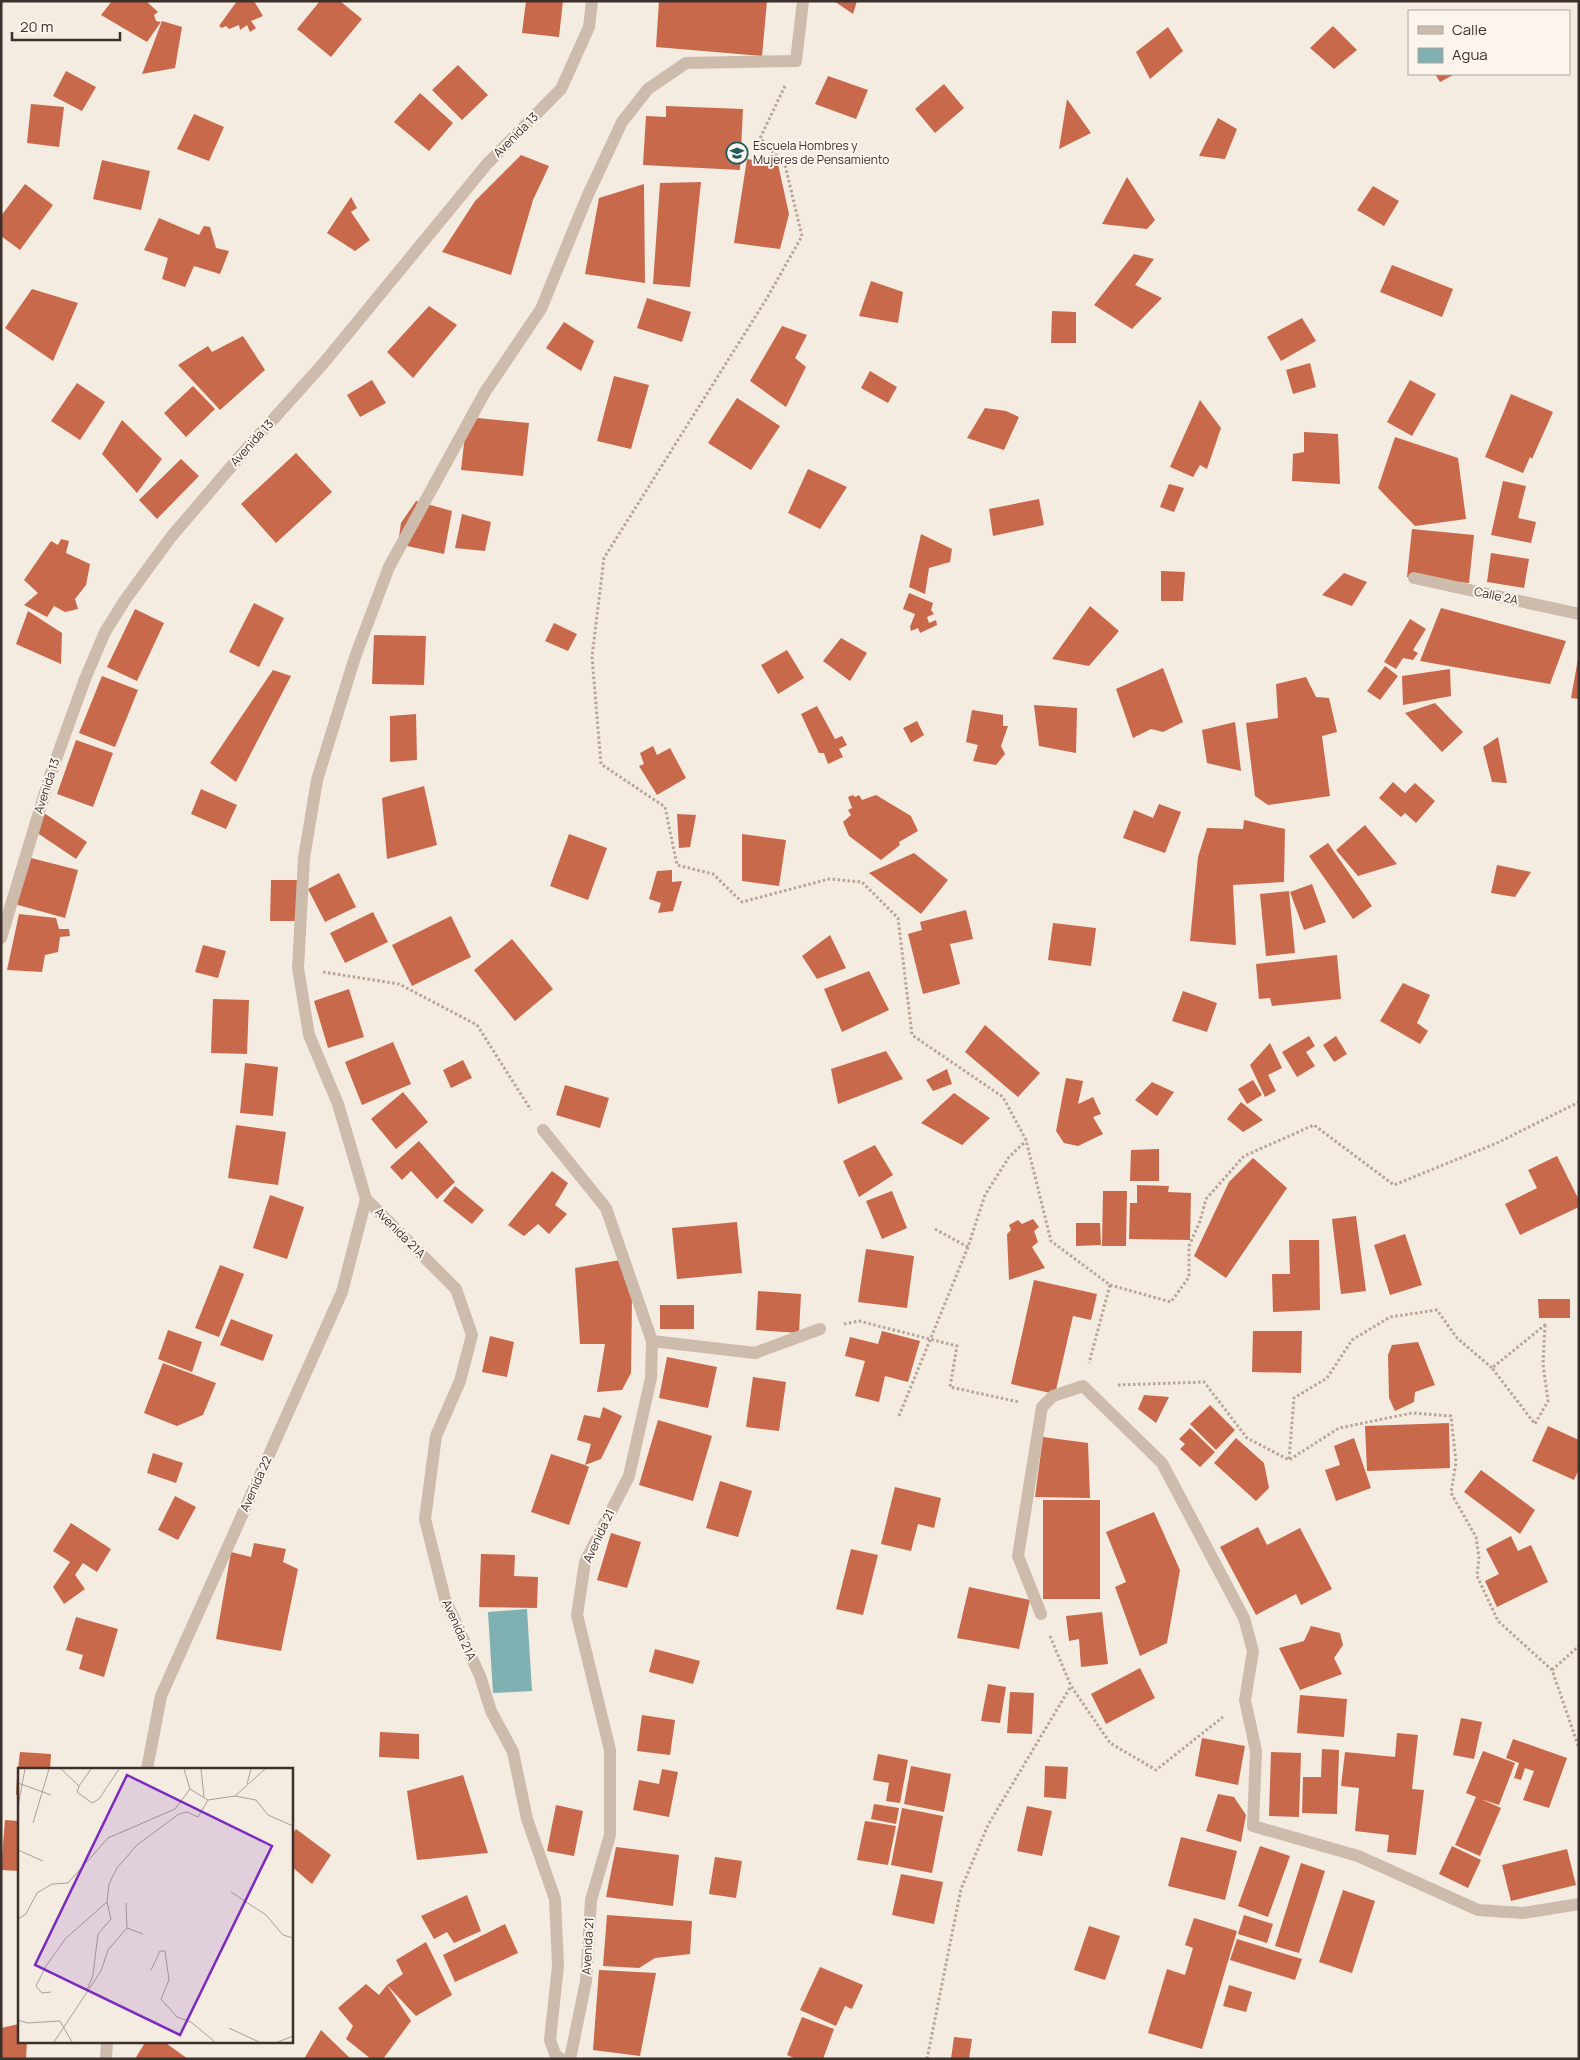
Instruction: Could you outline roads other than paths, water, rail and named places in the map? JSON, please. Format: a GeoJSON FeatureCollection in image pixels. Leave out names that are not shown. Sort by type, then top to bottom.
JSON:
{"type":"FeatureCollection","features":[{"type":"Feature","properties":{"kind":"street","name":"Avenida 13"},"geometry":{"type":"LineString","coordinates":[[1,938],[50,776],[82,688],[105,632],[125,600],[171,537],[241,455],[322,366],[487,164],[561,90],[589,26],[592,1]]}},
{"type":"Feature","properties":{"kind":"street"},"geometry":{"type":"LineString","coordinates":[[366,1199],[338,1104],[309,1035],[298,968],[304,858],[317,780],[356,658],[389,567],[485,392],[540,309],[587,197],[622,122],[648,89],[686,64],[796,61],[803,1]]}},
{"type":"Feature","properties":{"kind":"street","name":"Calle 2A"},"geometry":{"type":"LineString","coordinates":[[1414,578],[1579,614]]}},
{"type":"Feature","properties":{"kind":"street","name":"Avenida 21"},"geometry":{"type":"LineString","coordinates":[[543,1130],[606,1208],[652,1341],[651,1378],[629,1476],[585,1562],[577,1615],[610,1750],[610,1835],[591,1900],[586,1982],[570,2059]]}},
{"type":"Feature","properties":{"kind":"street","name":"Avenida 22"},"geometry":{"type":"LineString","coordinates":[[147,1768],[161,1696],[342,1292],[366,1199]]}},
{"type":"Feature","properties":{"kind":"street","name":"Avenida 21A"},"geometry":{"type":"LineString","coordinates":[[366,1199],[456,1289],[472,1335],[460,1381],[436,1436],[426,1519],[445,1599],[480,1676],[491,1711],[513,1752],[527,1819],[554,1899],[558,1966],[550,2040],[554,2054],[561,2059]]}},
{"type":"Feature","properties":{"kind":"street"},"geometry":{"type":"LineString","coordinates":[[652,1341],[755,1353],[820,1329]]}},
{"type":"Feature","properties":{"kind":"street"},"geometry":{"type":"LineString","coordinates":[[1041,1614],[1018,1556],[1042,1407],[1053,1396],[1083,1386],[1162,1463],[1244,1618],[1253,1652],[1245,1700],[1256,1751],[1253,1826],[1358,1856],[1478,1910],[1523,1913],[1579,1904]]}},
{"type":"Feature","properties":{"kind":"street"},"geometry":{"type":"LineString","coordinates":[[106,2059],[107,2042]]}},
{"type":"Feature","properties":{"kind":"water"},"geometry":{"type":"Polygon","coordinates":[[[527,1609],[532,1691],[493,1693],[488,1612],[527,1609]]]}},
{"type":"Feature","properties":{"kind":"place","name":"Escuela Hombres y Mujeres de Pensamiento"},"geometry":{"type":"Point","coordinates":[737,153]}}]}
